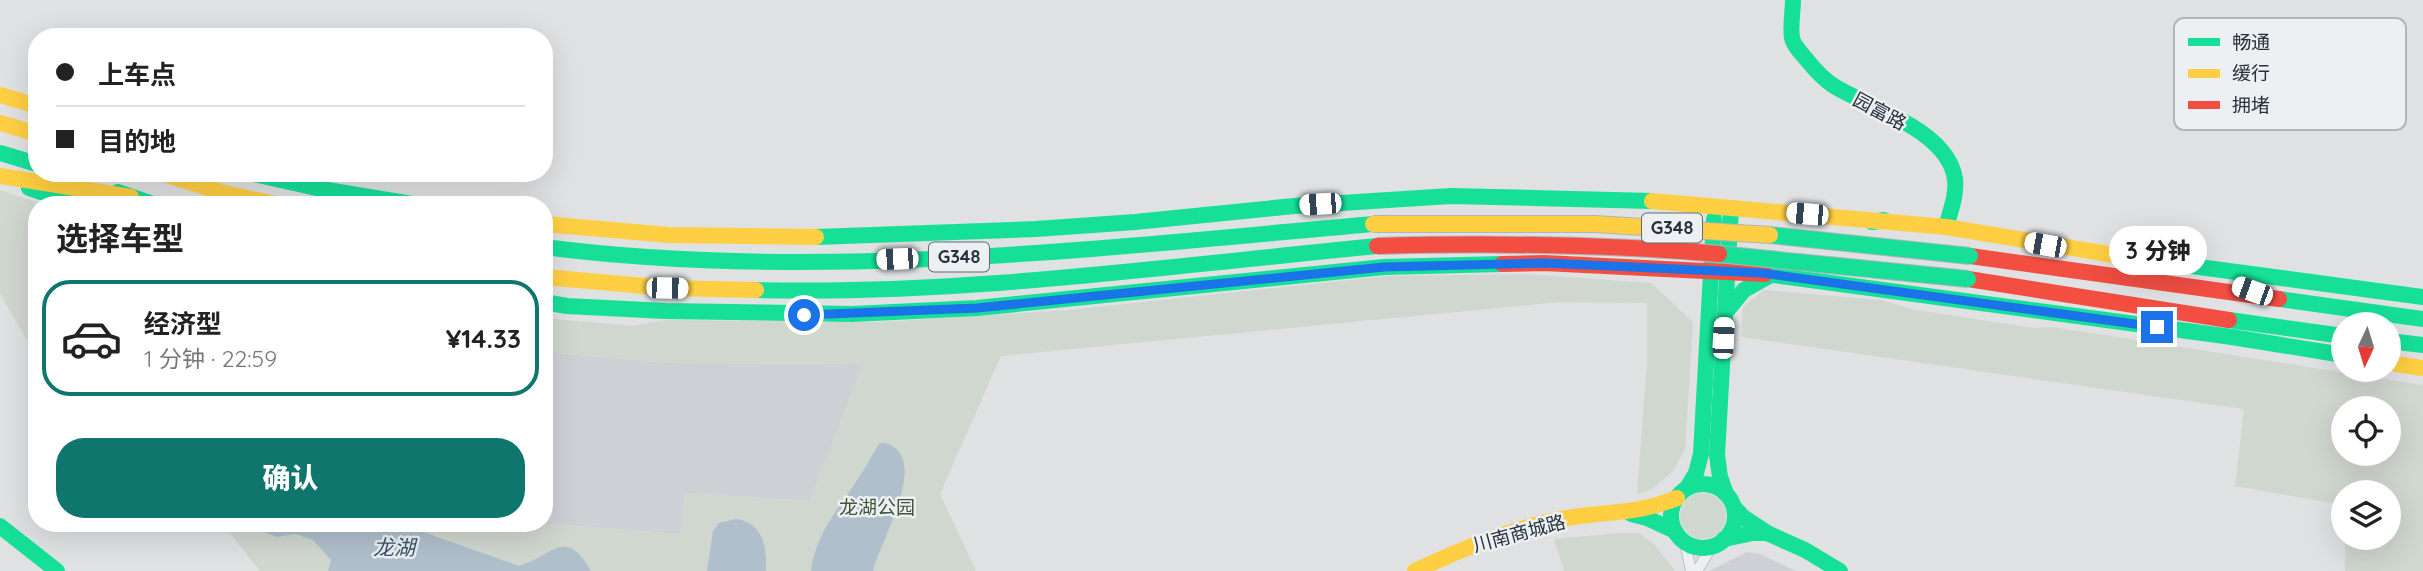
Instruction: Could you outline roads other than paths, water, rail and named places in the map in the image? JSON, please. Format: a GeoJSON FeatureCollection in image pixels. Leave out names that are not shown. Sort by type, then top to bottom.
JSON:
{"type":"FeatureCollection","features":[{"type":"Feature","properties":{"kind":"main road","name":"园富路"},"geometry":{"type":"LineString","coordinates":[[1793,0],[1792,40],[1825,80],[1857,100],[1895,115],[1923,135],[1946,157],[1955,177],[1953,200],[1946,227]]}},
{"type":"Feature","properties":{"kind":"main road"},"geometry":{"type":"LineString","coordinates":[[0,95],[28,103]]}},
{"type":"Feature","properties":{"kind":"main road"},"geometry":{"type":"LineString","coordinates":[[0,123],[28,131]]}},
{"type":"Feature","properties":{"kind":"main road"},"geometry":{"type":"LineString","coordinates":[[0,153],[28,161]]}},
{"type":"Feature","properties":{"kind":"main road"},"geometry":{"type":"LineString","coordinates":[[0,177],[28,181]]}},
{"type":"Feature","properties":{"kind":"main road"},"geometry":{"type":"LineString","coordinates":[[0,177],[54,196]]}},
{"type":"Feature","properties":{"kind":"main road"},"geometry":{"type":"LineString","coordinates":[[33,182],[124,196]]}},
{"type":"Feature","properties":{"kind":"main road"},"geometry":{"type":"LineString","coordinates":[[88,182],[128,196]]}},
{"type":"Feature","properties":{"kind":"main road"},"geometry":{"type":"LineString","coordinates":[[189,182],[238,196]]}},
{"type":"Feature","properties":{"kind":"main road"},"geometry":{"type":"LineString","coordinates":[[292,182],[367,196]]}},
{"type":"Feature","properties":{"kind":"main road"},"geometry":{"type":"LineString","coordinates":[[553,225],[669,235],[800,238],[1014,231],[1451,195],[1547,197],[1723,207],[1946,227],[2187,267],[2423,297]]}},
{"type":"Feature","properties":{"kind":"main road"},"geometry":{"type":"LineString","coordinates":[[553,304],[665,311],[804,315],[977,308],[1384,267],[1555,263],[1574,252],[1581,232],[1580,221],[1567,203],[1547,197]]}},
{"type":"Feature","properties":{"kind":"main road"},"geometry":{"type":"LineString","coordinates":[[1718,543],[1734,521],[1730,500],[1720,477],[1717,455],[1724,314],[1719,271],[1723,207]]}},
{"type":"Feature","properties":{"kind":"main road"},"geometry":{"type":"LineString","coordinates":[[1873,287],[1854,274],[1848,265],[1846,254],[1853,233],[1861,226],[1878,221]]}},
{"type":"Feature","properties":{"kind":"main road"},"geometry":{"type":"LineString","coordinates":[[970,256],[1135,222]]}},
{"type":"Feature","properties":{"kind":"main road","name":"G348"},"geometry":{"type":"LineString","coordinates":[[553,248],[669,258],[800,262],[1075,250],[1373,224],[1504,222],[1630,225],[1970,256],[2423,319]]}},
{"type":"Feature","properties":{"kind":"main road","name":"G348"},"geometry":{"type":"LineString","coordinates":[[553,278],[667,288],[803,292],[972,286],[1377,246],[1506,243],[1780,258],[1968,279],[2331,335]]}},
{"type":"Feature","properties":{"kind":"main road"},"geometry":{"type":"LineString","coordinates":[[1545,263],[1774,274],[2331,353]]}},
{"type":"Feature","properties":{"kind":"main road"},"geometry":{"type":"LineString","coordinates":[[2187,267],[2274,299]]}},
{"type":"Feature","properties":{"kind":"main road"},"geometry":{"type":"LineString","coordinates":[[1675,269],[1700,286],[1710,306]]}},
{"type":"Feature","properties":{"kind":"main road"},"geometry":{"type":"LineString","coordinates":[[1680,537],[1671,518],[1682,493],[1696,473],[1701,454],[1710,306],[1719,271]]}},
{"type":"Feature","properties":{"kind":"main road"},"geometry":{"type":"LineString","coordinates":[[1724,314],[1734,298],[1745,288],[1774,274]]}},
{"type":"Feature","properties":{"kind":"main road"},"geometry":{"type":"LineString","coordinates":[[972,286],[1107,296]]}},
{"type":"Feature","properties":{"kind":"main road"},"geometry":{"type":"LineString","coordinates":[[2232,337],[2307,332]]}},
{"type":"Feature","properties":{"kind":"main road"},"geometry":{"type":"LineString","coordinates":[[2401,342],[2423,345]]}},
{"type":"Feature","properties":{"kind":"main road"},"geometry":{"type":"LineString","coordinates":[[2401,365],[2423,368]]}},
{"type":"Feature","properties":{"kind":"main road"},"geometry":{"type":"LineString","coordinates":[[1628,513],[1650,509],[1708,484],[1730,500],[1743,517],[1767,533],[1805,550],[1840,571]]}},
{"type":"Feature","properties":{"kind":"main road"},"geometry":{"type":"LineString","coordinates":[[1628,513],[1647,518],[1698,547],[1754,533],[1767,533]]}},
{"type":"Feature","properties":{"kind":"main road","name":"川南商城路"},"geometry":{"type":"LineString","coordinates":[[1415,571],[1450,553],[1525,527],[1567,518],[1628,513]]}},
{"type":"Feature","properties":{"kind":"main road"},"geometry":{"type":"LineString","coordinates":[[0,526],[58,571]]}},
{"type":"Feature","properties":{"kind":"street"},"geometry":{"type":"LineString","coordinates":[[1680,537],[1691,571]]}},
{"type":"Feature","properties":{"kind":"street"},"geometry":{"type":"LineString","coordinates":[[1697,571],[1718,543]]}},
{"type":"Feature","properties":{"kind":"water"},"geometry":{"type":"Polygon","coordinates":[[[880,443],[895,448],[903,458],[905,473],[897,508],[873,571],[811,571],[822,535],[880,443]]]}},
{"type":"Feature","properties":{"kind":"water"},"geometry":{"type":"Polygon","coordinates":[[[736,519],[745,521],[758,531],[766,553],[766,571],[707,571],[713,531],[719,523],[736,519]]]}},
{"type":"Feature","properties":{"kind":"water","name":"龙湖"},"geometry":{"type":"Polygon","coordinates":[[[263,532],[423,532],[519,566],[565,547],[582,557],[591,571],[328,571],[331,560],[313,540],[295,534],[277,537],[263,532]]]}},
{"type":"Feature","properties":{"kind":"park label","name":"龙湖公园"},"geometry":{"type":"Point","coordinates":[877,507]}}]}
